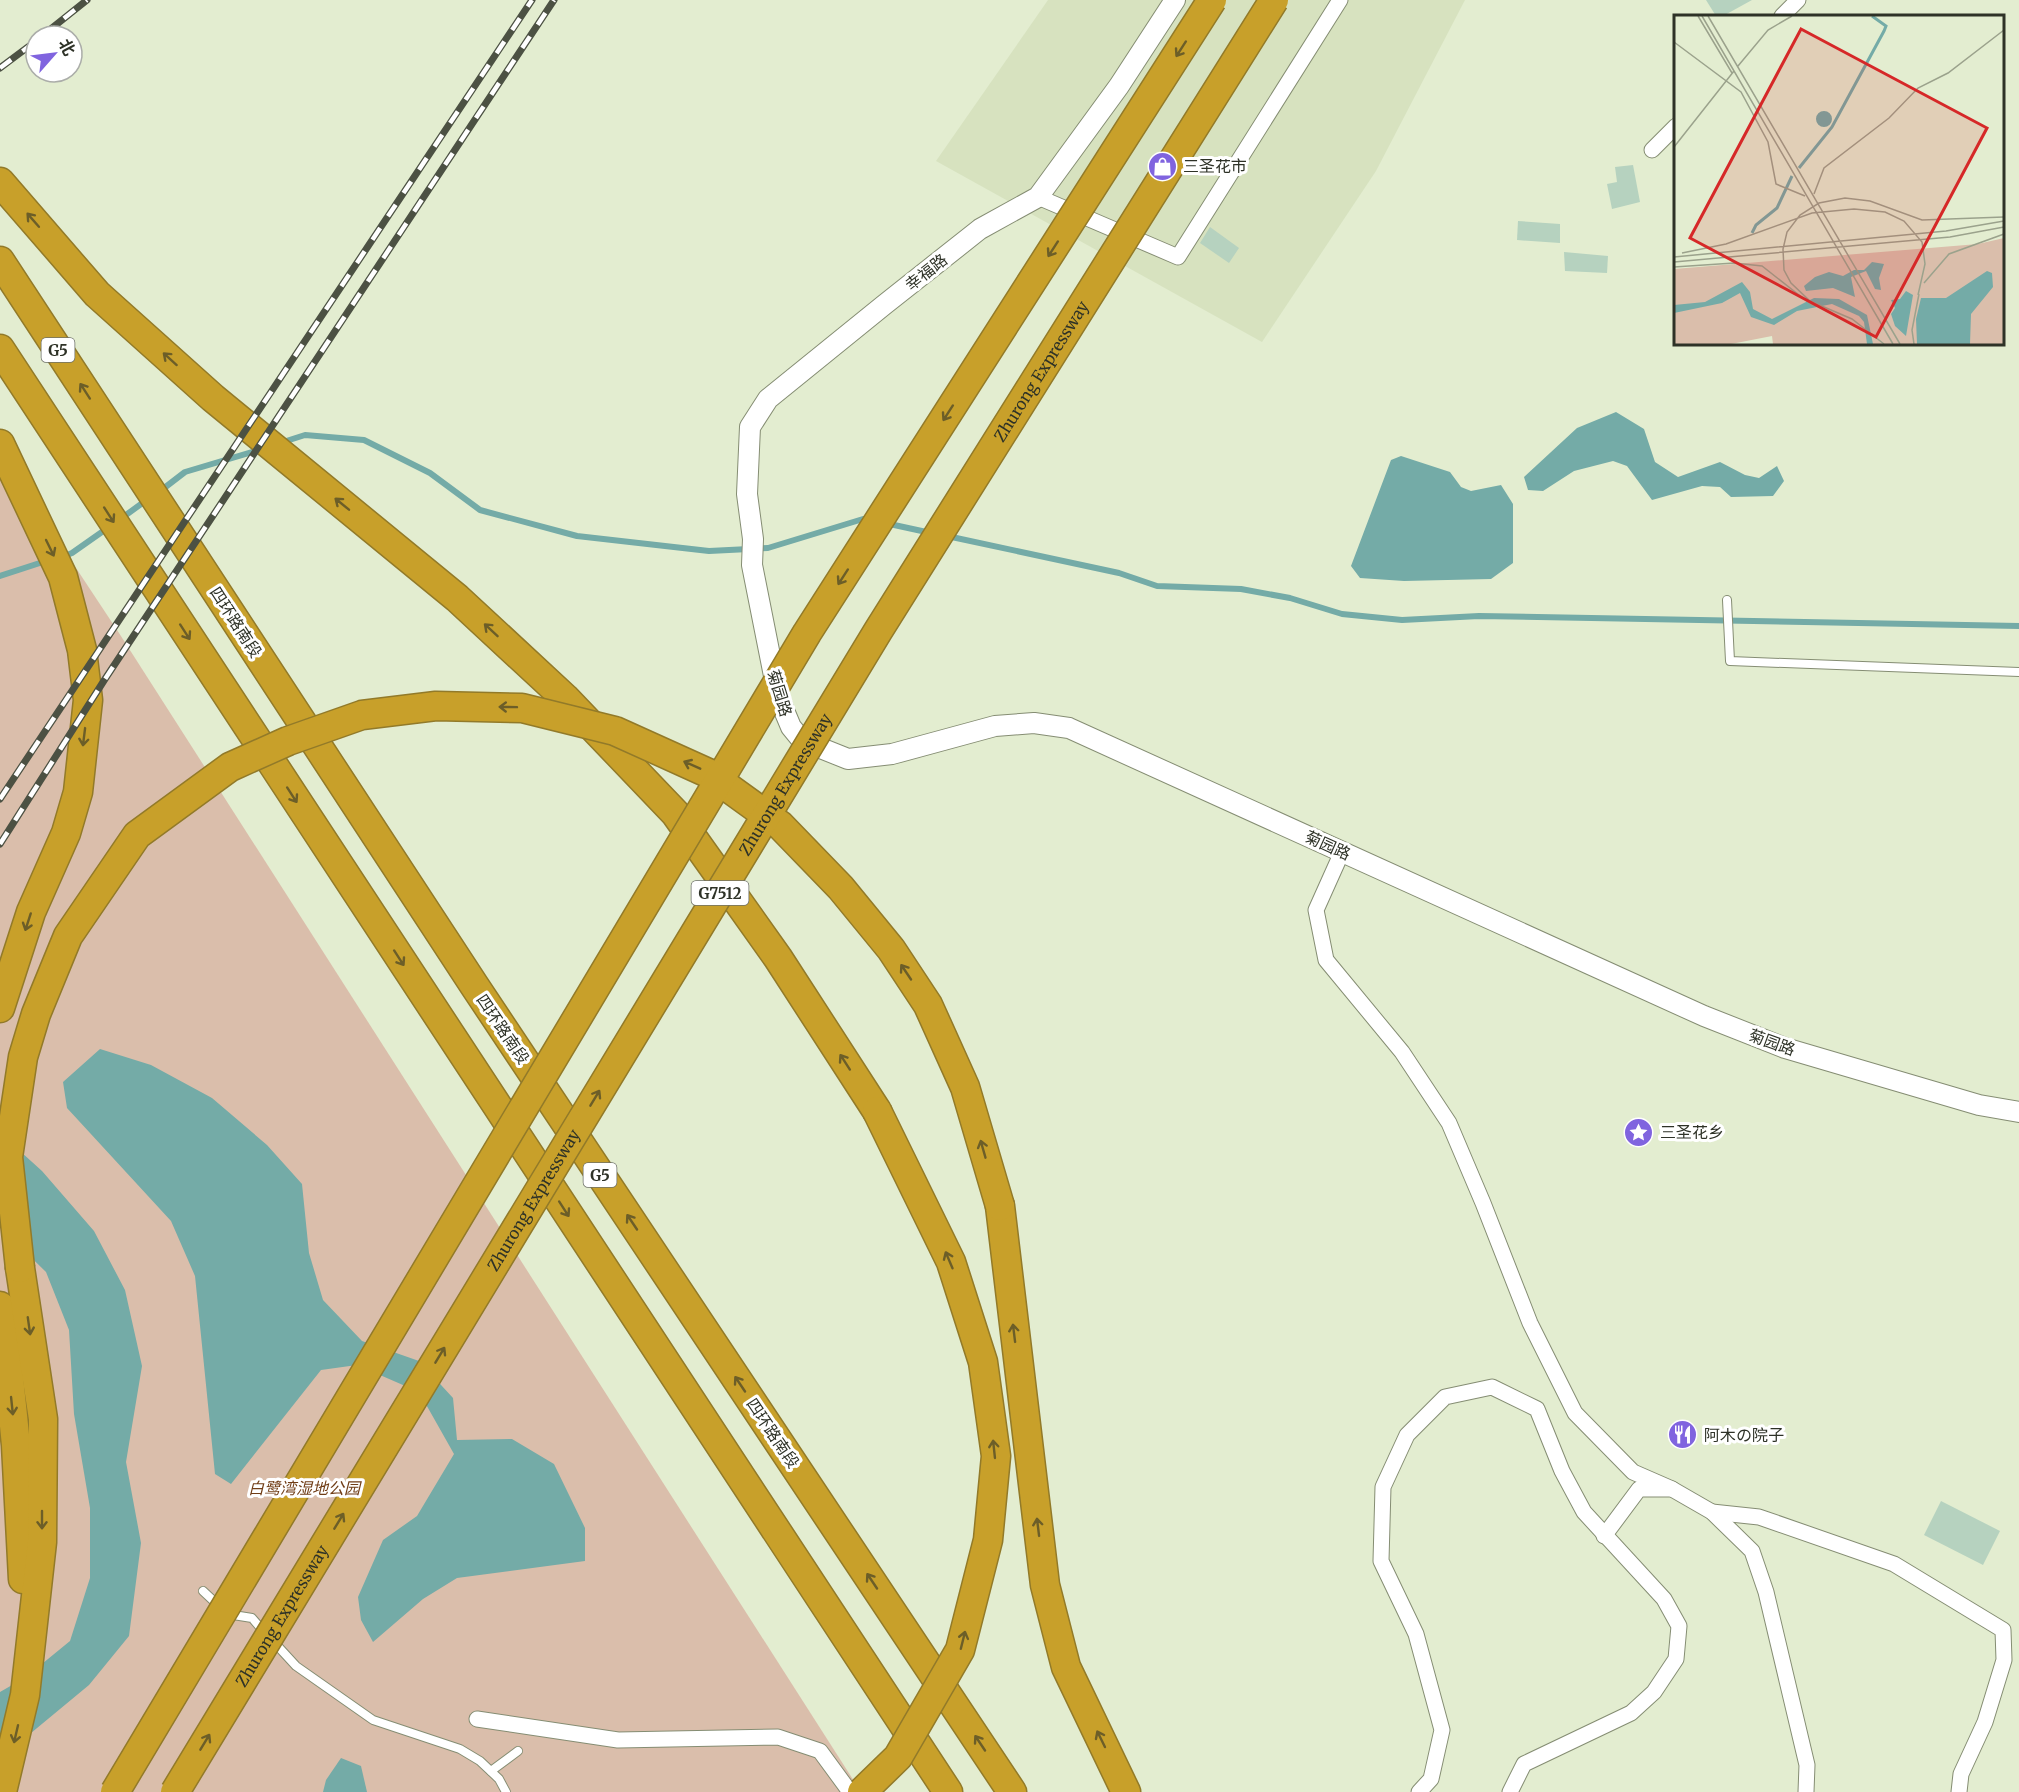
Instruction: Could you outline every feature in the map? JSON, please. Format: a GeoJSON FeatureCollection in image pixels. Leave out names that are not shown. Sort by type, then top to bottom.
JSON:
{"type":"FeatureCollection","features":[{"type":"Feature","properties":{"kind":"highway"},"geometry":{"type":"LineString","coordinates":[[115,1792],[807,633],[1212,0]]}},
{"type":"Feature","properties":{"kind":"highway","name":"Zhurong Expressway"},"geometry":{"type":"LineString","coordinates":[[175,1792],[878,631],[1274,0]]}},
{"type":"Feature","properties":{"kind":"highway"},"geometry":{"type":"LineString","coordinates":[[0,182],[98,294],[213,398],[457,598],[565,698],[675,813],[778,958],[877,1111],[951,1262],[983,1362],[996,1456],[988,1540],[960,1650],[898,1757],[861,1792]]}},
{"type":"Feature","properties":{"kind":"highway","name":"四环路南段"},"geometry":{"type":"LineString","coordinates":[[0,261],[474,985],[1012,1792]]}},
{"type":"Feature","properties":{"kind":"highway"},"geometry":{"type":"LineString","coordinates":[[0,349],[948,1792]]}},
{"type":"Feature","properties":{"kind":"highway"},"geometry":{"type":"LineString","coordinates":[[0,444],[63,577],[82,650],[88,700],[78,792],[66,833],[32,912],[0,1008]]}},
{"type":"Feature","properties":{"kind":"highway"},"geometry":{"type":"LineString","coordinates":[[2,1792],[25,1695],[42,1542],[43,1419],[20,1268],[8,1157],[23,1057],[36,1014],[68,936],[137,835],[230,766],[288,741],[363,715],[436,706],[522,708],[615,730],[708,773],[780,825],[842,888],[891,949],[928,1005],[965,1087],[1000,1206],[1045,1585],[1066,1667],[1126,1792]]}},
{"type":"Feature","properties":{"kind":"highway"},"geometry":{"type":"LineString","coordinates":[[0,1306],[16,1445],[22,1545],[25,1695]]}},
{"type":"Feature","properties":{"kind":"street","name":"幸福路"},"geometry":{"type":"LineString","coordinates":[[752,565],[753,539],[747,494],[750,427],[768,399],[980,229],[1038,196],[1119,86],[1175,0]]}},
{"type":"Feature","properties":{"kind":"street"},"geometry":{"type":"LineString","coordinates":[[1038,196],[1178,257],[1340,0]]}},
{"type":"Feature","properties":{"kind":"street"},"geometry":{"type":"LineString","coordinates":[[1783,15],[1798,0]]}},
{"type":"Feature","properties":{"kind":"street"},"geometry":{"type":"LineString","coordinates":[[1652,150],[1674,128]]}},
{"type":"Feature","properties":{"kind":"street","name":"菊园路"},"geometry":{"type":"LineString","coordinates":[[752,565],[778,696],[791,728],[800,738],[818,747],[848,759],[892,754],[994,726],[1034,723],[1069,728],[1704,1016],[1785,1048],[1979,1105],[2019,1112]]}},
{"type":"Feature","properties":{"kind":"street"},"geometry":{"type":"LineString","coordinates":[[1342,852],[1316,910],[1326,960],[1402,1052],[1449,1123],[1530,1323],[1575,1413],[1633,1472],[1672,1489],[1712,1512],[1752,1551],[1766,1592],[1807,1765],[1806,1792]]}},
{"type":"Feature","properties":{"kind":"street"},"geometry":{"type":"LineString","coordinates":[[1419,1792],[1431,1779],[1442,1730],[1416,1634],[1381,1561],[1383,1487],[1407,1435],[1445,1396],[1492,1387],[1537,1409],[1562,1471],[1584,1512],[1664,1599],[1679,1626],[1676,1659],[1654,1692],[1631,1713],[1524,1764],[1510,1792]]}},
{"type":"Feature","properties":{"kind":"street"},"geometry":{"type":"LineString","coordinates":[[1604,1536],[1639,1489],[1672,1489]]}},
{"type":"Feature","properties":{"kind":"street"},"geometry":{"type":"LineString","coordinates":[[1712,1512],[1759,1517],[1894,1564],[2003,1630],[2004,1660],[1985,1722],[1961,1774],[1959,1792]]}},
{"type":"Feature","properties":{"kind":"street"},"geometry":{"type":"LineString","coordinates":[[477,1719],[618,1740],[778,1737],[819,1751],[850,1792]]}},
{"type":"Feature","properties":{"kind":"lane"},"geometry":{"type":"LineString","coordinates":[[1726,600],[1730,661],[2019,672]]}},
{"type":"Feature","properties":{"kind":"lane"},"geometry":{"type":"LineString","coordinates":[[203,1591],[229,1615],[252,1618],[296,1666],[373,1720],[460,1749],[480,1761],[499,1779],[506,1792]]}},
{"type":"Feature","properties":{"kind":"lane"},"geometry":{"type":"LineString","coordinates":[[490,1772],[518,1751]]}},
{"type":"Feature","properties":{"kind":"shaded area","name":"三圣花市"},"geometry":{"type":"Polygon","coordinates":[[[1048,0],[1465,0],[1376,171],[1262,342],[936,161],[1048,0]]]}},
{"type":"Feature","properties":{"kind":"green space","name":"白鹭湾湿地公园"},"geometry":{"type":"Polygon","coordinates":[[[0,453],[119,633],[861,1792],[0,1792],[0,453]]]}},
{"type":"Feature","properties":{"kind":"water"},"geometry":{"type":"Polygon","coordinates":[[[1616,412],[1644,429],[1655,462],[1678,477],[1720,462],[1745,475],[1759,478],[1777,466],[1784,481],[1773,496],[1731,497],[1720,487],[1702,486],[1652,500],[1627,466],[1613,461],[1574,471],[1543,491],[1528,490],[1524,477],[1577,428],[1616,412]]]}},
{"type":"Feature","properties":{"kind":"water"},"geometry":{"type":"Polygon","coordinates":[[[1401,456],[1450,472],[1461,487],[1471,491],[1501,485],[1513,504],[1513,563],[1491,579],[1404,581],[1360,578],[1351,566],[1391,460],[1401,456]]]}},
{"type":"Feature","properties":{"kind":"water"},"geometry":{"type":"Polygon","coordinates":[[[100,1049],[151,1065],[212,1098],[267,1145],[302,1184],[309,1253],[323,1300],[362,1341],[419,1361],[453,1398],[457,1440],[512,1439],[554,1464],[585,1528],[585,1561],[457,1578],[423,1599],[373,1642],[361,1620],[358,1597],[383,1540],[417,1516],[454,1454],[419,1392],[357,1365],[321,1370],[231,1484],[215,1474],[195,1276],[171,1221],[67,1108],[63,1082],[100,1049]]]}},
{"type":"Feature","properties":{"kind":"water"},"geometry":{"type":"Polygon","coordinates":[[[0,1133],[42,1171],[94,1231],[125,1290],[142,1366],[126,1462],[141,1543],[129,1636],[89,1685],[25,1738],[0,1754],[0,1692],[26,1677],[70,1641],[90,1578],[90,1508],[74,1414],[69,1330],[46,1272],[0,1227],[0,1133]]]}},
{"type":"Feature","properties":{"kind":"water"},"geometry":{"type":"Polygon","coordinates":[[[341,1758],[361,1766],[367,1792],[323,1792],[326,1780],[341,1758]]]}},
{"type":"Feature","properties":{"kind":"building"},"geometry":{"type":"Polygon","coordinates":[[[1706,0],[1752,0],[1725,15],[1715,15],[1706,0]]]}},
{"type":"Feature","properties":{"kind":"building"},"geometry":{"type":"Polygon","coordinates":[[[1633,165],[1640,202],[1612,209],[1607,184],[1617,182],[1615,167],[1633,165]]]}},
{"type":"Feature","properties":{"kind":"building"},"geometry":{"type":"Polygon","coordinates":[[[1518,221],[1560,224],[1560,243],[1517,240],[1518,221]]]}},
{"type":"Feature","properties":{"kind":"building"},"geometry":{"type":"Polygon","coordinates":[[[1210,227],[1239,248],[1229,263],[1200,243],[1210,227]]]}},
{"type":"Feature","properties":{"kind":"building"},"geometry":{"type":"Polygon","coordinates":[[[1564,252],[1608,256],[1607,273],[1565,271],[1564,252]]]}},
{"type":"Feature","properties":{"kind":"building"},"geometry":{"type":"Polygon","coordinates":[[[1941,1501],[2000,1531],[1983,1565],[1924,1535],[1941,1501]]]}},
{"type":"Feature","properties":{"kind":"waterway"},"geometry":{"type":"LineString","coordinates":[[280,443],[305,435],[364,440],[430,473],[480,510],[577,536],[709,551],[768,548],[863,519],[869,520]]}},
{"type":"Feature","properties":{"kind":"waterway"},"geometry":{"type":"LineString","coordinates":[[159,492],[185,472],[262,449]]}},
{"type":"Feature","properties":{"kind":"waterway"},"geometry":{"type":"LineString","coordinates":[[119,520],[148,499]]}},
{"type":"Feature","properties":{"kind":"waterway"},"geometry":{"type":"LineString","coordinates":[[885,523],[931,533]]}},
{"type":"Feature","properties":{"kind":"waterway"},"geometry":{"type":"LineString","coordinates":[[62,557],[72,553],[109,527]]}},
{"type":"Feature","properties":{"kind":"waterway"},"geometry":{"type":"LineString","coordinates":[[947,536],[1119,573],[1157,586],[1241,589],[1290,598],[1342,614],[1402,620],[1479,616],[2019,626]]}},
{"type":"Feature","properties":{"kind":"waterway"},"geometry":{"type":"LineString","coordinates":[[0,576],[46,561]]}},
{"type":"Feature","properties":{"kind":"railway"},"geometry":{"type":"LineString","coordinates":[[57,24],[87,0]]}},
{"type":"Feature","properties":{"kind":"railway"},"geometry":{"type":"LineString","coordinates":[[0,799],[532,0]]}},
{"type":"Feature","properties":{"kind":"railway"},"geometry":{"type":"LineString","coordinates":[[0,844],[105,679],[554,0]]}},
{"type":"Feature","properties":{"kind":"railway"},"geometry":{"type":"LineString","coordinates":[[0,68],[24,50]]}},
{"type":"Feature","properties":{"kind":"place","name":"三圣花市"},"geometry":{"type":"Point","coordinates":[1162,166]}},
{"type":"Feature","properties":{"kind":"place","name":"三圣花乡"},"geometry":{"type":"Point","coordinates":[1639,1132]}},
{"type":"Feature","properties":{"kind":"place","name":"阿木の院子"},"geometry":{"type":"Point","coordinates":[1683,1435]}}]}
